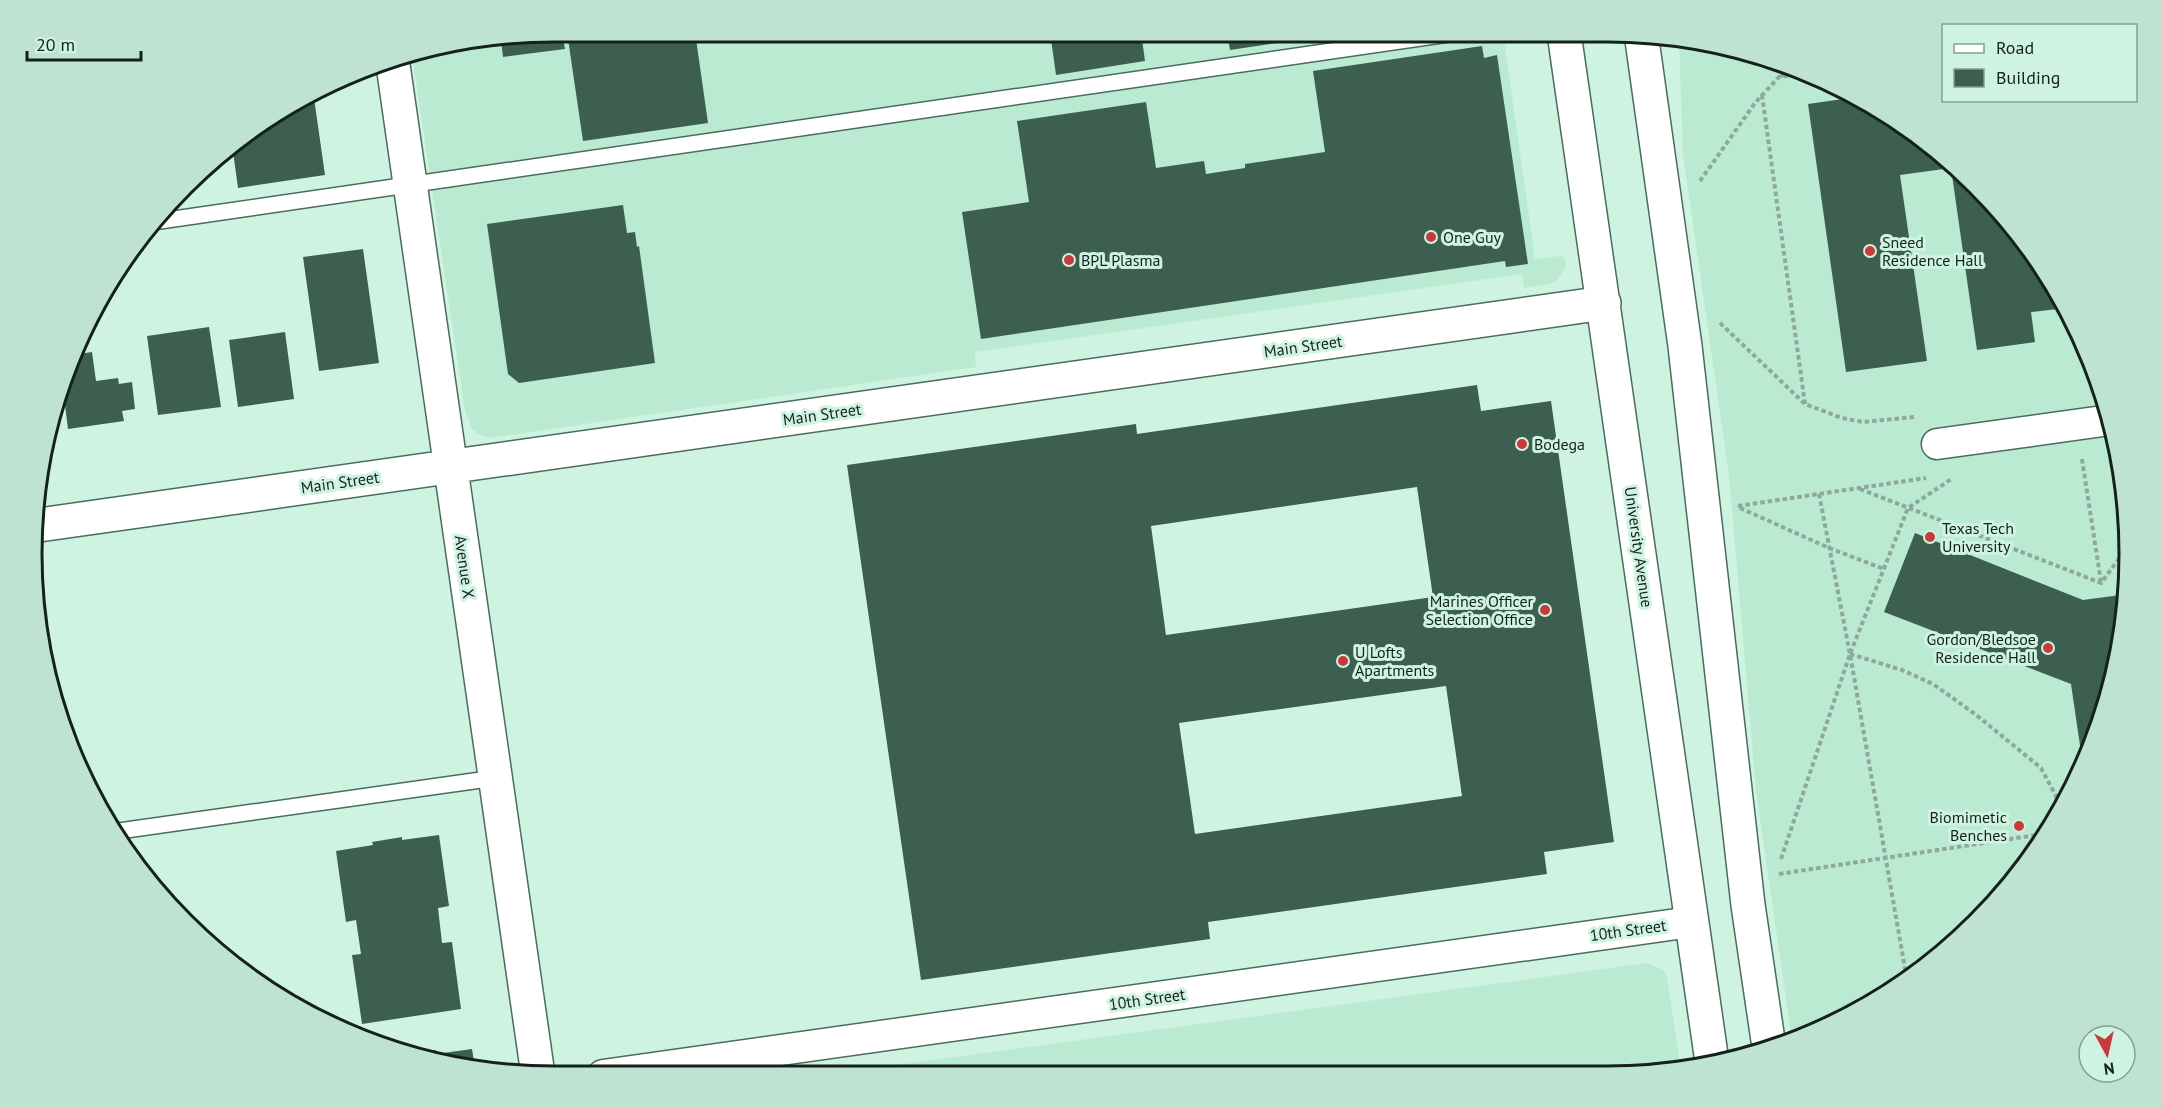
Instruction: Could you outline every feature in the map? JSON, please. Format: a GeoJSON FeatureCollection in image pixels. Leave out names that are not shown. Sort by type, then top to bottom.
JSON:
{"type":"FeatureCollection","features":[{"type":"Feature","properties":{"kind":"street","name":"University Avenue"},"geometry":{"type":"LineString","coordinates":[[1565,42],[1711,1055]]}},
{"type":"Feature","properties":{"kind":"street"},"geometry":{"type":"LineString","coordinates":[[1642,43],[1685,346],[1748,905],[1768,1040]]}},
{"type":"Feature","properties":{"kind":"street","name":"Avenue X"},"geometry":{"type":"LineString","coordinates":[[393,68],[537,1065]]}},
{"type":"Feature","properties":{"kind":"street","name":"Main Street"},"geometry":{"type":"LineString","coordinates":[[43,524],[1604,303]]}},
{"type":"Feature","properties":{"kind":"street"},"geometry":{"type":"LineString","coordinates":[[1937,444],[2102,421]]}},
{"type":"Feature","properties":{"kind":"street","name":"10th Street"},"geometry":{"type":"LineString","coordinates":[[667,1066],[1691,922]]}},
{"type":"Feature","properties":{"kind":"lane"},"geometry":{"type":"LineString","coordinates":[[166,220],[1394,42]]}},
{"type":"Feature","properties":{"kind":"lane"},"geometry":{"type":"LineString","coordinates":[[123,830],[495,778]]}},
{"type":"Feature","properties":{"kind":"path"},"geometry":{"type":"LineString","coordinates":[[1696,186],[1762,95],[1783,73]]}},
{"type":"Feature","properties":{"kind":"path"},"geometry":{"type":"LineString","coordinates":[[1779,77],[1789,76]]}},
{"type":"Feature","properties":{"kind":"path"},"geometry":{"type":"LineString","coordinates":[[1762,95],[1805,404]]}},
{"type":"Feature","properties":{"kind":"path"},"geometry":{"type":"LineString","coordinates":[[1714,317],[1805,404],[1821,412],[1863,422],[1916,417]]}},
{"type":"Feature","properties":{"kind":"path"},"geometry":{"type":"LineString","coordinates":[[2081,456],[2101,583]]}},
{"type":"Feature","properties":{"kind":"path"},"geometry":{"type":"LineString","coordinates":[[1961,473],[1908,508],[1850,654],[1776,874],[2035,835]]}},
{"type":"Feature","properties":{"kind":"path"},"geometry":{"type":"LineString","coordinates":[[1858,488],[2101,583]]}},
{"type":"Feature","properties":{"kind":"path"},"geometry":{"type":"LineString","coordinates":[[1819,494],[1850,654],[1905,970]]}},
{"type":"Feature","properties":{"kind":"path"},"geometry":{"type":"LineString","coordinates":[[1737,506],[1829,548],[1884,569]]}},
{"type":"Feature","properties":{"kind":"path"},"geometry":{"type":"LineString","coordinates":[[2101,583],[2119,559]]}},
{"type":"Feature","properties":{"kind":"path"},"geometry":{"type":"LineString","coordinates":[[1850,654],[1902,670],[1933,684],[1975,714],[2041,768],[2056,798]]}},
{"type":"Feature","properties":{"kind":"shaded area"},"geometry":{"type":"Polygon","coordinates":[[[554,42],[1504,42],[1535,259],[1564,257],[1566,267],[1557,280],[1550,284],[1524,288],[1522,274],[975,352],[976,367],[489,438],[472,429],[465,411],[413,62],[487,46],[554,42]]]}},
{"type":"Feature","properties":{"kind":"shaded area","name":"Texas Tech University"},"geometry":{"type":"Polygon","coordinates":[[[1679,47],[1740,59],[1803,81],[1863,111],[1919,148],[1945,169],[1992,216],[2033,270],[2050,298],[2080,358],[2092,389],[2102,421],[2115,487],[2119,554],[2118,587],[2109,654],[2092,719],[2080,750],[2050,810],[2033,838],[1992,892],[1945,939],[1891,980],[1863,997],[1791,1032],[1756,791],[1729,475],[1683,155],[1679,47]]]}},
{"type":"Feature","properties":{"kind":"shaded area"},"geometry":{"type":"Polygon","coordinates":[[[1647,963],[1663,970],[1667,977],[1680,1061],[1607,1066],[890,1066],[1647,963]]]}},
{"type":"Feature","properties":{"kind":"building"},"geometry":{"type":"Polygon","coordinates":[[[564,42],[565,49],[503,57],[502,45],[564,42]]]}},
{"type":"Feature","properties":{"kind":"building"},"geometry":{"type":"Polygon","coordinates":[[[568,42],[696,42],[708,123],[583,141],[568,42]]]}},
{"type":"Feature","properties":{"kind":"building"},"geometry":{"type":"Polygon","coordinates":[[[1051,42],[1142,42],[1145,61],[1056,75],[1051,42]]]}},
{"type":"Feature","properties":{"kind":"building"},"geometry":{"type":"Polygon","coordinates":[[[1229,42],[1284,42],[1230,50],[1229,42]]]}},
{"type":"Feature","properties":{"kind":"building"},"geometry":{"type":"Polygon","coordinates":[[[1482,46],[1484,58],[1497,55],[1528,264],[1506,267],[1505,261],[981,339],[962,212],[1029,202],[1017,121],[1146,102],[1156,168],[1204,161],[1206,174],[1245,168],[1245,164],[1325,152],[1313,71],[1482,46]]]}},
{"type":"Feature","properties":{"kind":"building","name":"Sneed Residence Hall"},"geometry":{"type":"Polygon","coordinates":[[[1841,99],[1891,128],[1945,169],[1900,175],[1927,361],[1846,372],[1808,104],[1841,99]]]}},
{"type":"Feature","properties":{"kind":"building"},"geometry":{"type":"Polygon","coordinates":[[[315,102],[325,175],[238,188],[233,155],[270,128],[315,102]]]}},
{"type":"Feature","properties":{"kind":"building","name":"Sneed Residence Hall"},"geometry":{"type":"Polygon","coordinates":[[[1952,176],[1992,216],[2013,242],[2056,309],[2031,312],[2035,342],[1977,350],[1952,176]]]}},
{"type":"Feature","properties":{"kind":"building"},"geometry":{"type":"Polygon","coordinates":[[[623,205],[627,233],[635,232],[637,247],[639,246],[655,363],[519,383],[508,374],[487,224],[623,205]]]}},
{"type":"Feature","properties":{"kind":"building"},"geometry":{"type":"Polygon","coordinates":[[[363,249],[379,363],[319,371],[303,257],[363,249]]]}},
{"type":"Feature","properties":{"kind":"building"},"geometry":{"type":"Polygon","coordinates":[[[209,327],[221,407],[158,415],[147,336],[209,327]]]}},
{"type":"Feature","properties":{"kind":"building"},"geometry":{"type":"Polygon","coordinates":[[[285,332],[294,399],[238,407],[229,340],[285,332]]]}},
{"type":"Feature","properties":{"kind":"building"},"geometry":{"type":"Polygon","coordinates":[[[92,352],[96,381],[118,378],[119,384],[132,382],[135,409],[122,411],[124,421],[68,429],[65,403],[83,353],[92,352]]]}},
{"type":"Feature","properties":{"kind":"building"},"geometry":{"type":"Polygon","coordinates":[[[1477,385],[1481,411],[1551,401],[1614,842],[1544,852],[1547,874],[1208,922],[1210,939],[921,980],[847,465],[1136,424],[1137,434],[1477,385]],[[1417,487],[1151,526],[1166,635],[1433,597],[1417,487]],[[1446,686],[1179,723],[1195,834],[1462,796],[1446,686]]]}},
{"type":"Feature","properties":{"kind":"building","name":"Gordon/Bledsoe Residence Hall"},"geometry":{"type":"Polygon","coordinates":[[[1915,533],[2083,600],[2117,595],[2115,621],[2102,687],[2080,749],[2071,684],[1884,612],[1915,533]]]}},
{"type":"Feature","properties":{"kind":"building"},"geometry":{"type":"Polygon","coordinates":[[[439,835],[449,906],[438,908],[442,943],[452,942],[461,1009],[362,1024],[352,955],[361,954],[356,920],[346,922],[336,851],[373,845],[372,842],[402,837],[402,840],[439,835]]]}},
{"type":"Feature","properties":{"kind":"building"},"geometry":{"type":"Polygon","coordinates":[[[472,1049],[474,1060],[454,1056],[441,1053],[472,1049]]]}},
{"type":"Feature","properties":{"kind":"place","name":"One Guy"},"geometry":{"type":"Point","coordinates":[1431,237]}},
{"type":"Feature","properties":{"kind":"place","name":"Sneed Residence Hall"},"geometry":{"type":"Point","coordinates":[1870,251]}},
{"type":"Feature","properties":{"kind":"place","name":"BPL Plasma"},"geometry":{"type":"Point","coordinates":[1069,260]}},
{"type":"Feature","properties":{"kind":"place","name":"Bodega"},"geometry":{"type":"Point","coordinates":[1522,444]}},
{"type":"Feature","properties":{"kind":"place","name":"Texas Tech University"},"geometry":{"type":"Point","coordinates":[1930,537]}},
{"type":"Feature","properties":{"kind":"place","name":"Marines Officer Selection Office"},"geometry":{"type":"Point","coordinates":[1545,610]}},
{"type":"Feature","properties":{"kind":"place","name":"Gordon/Bledsoe Residence Hall"},"geometry":{"type":"Point","coordinates":[2048,648]}},
{"type":"Feature","properties":{"kind":"place","name":"U Lofts Apartments"},"geometry":{"type":"Point","coordinates":[1343,661]}},
{"type":"Feature","properties":{"kind":"place","name":"Biomimetic Benches"},"geometry":{"type":"Point","coordinates":[2019,826]}}]}
